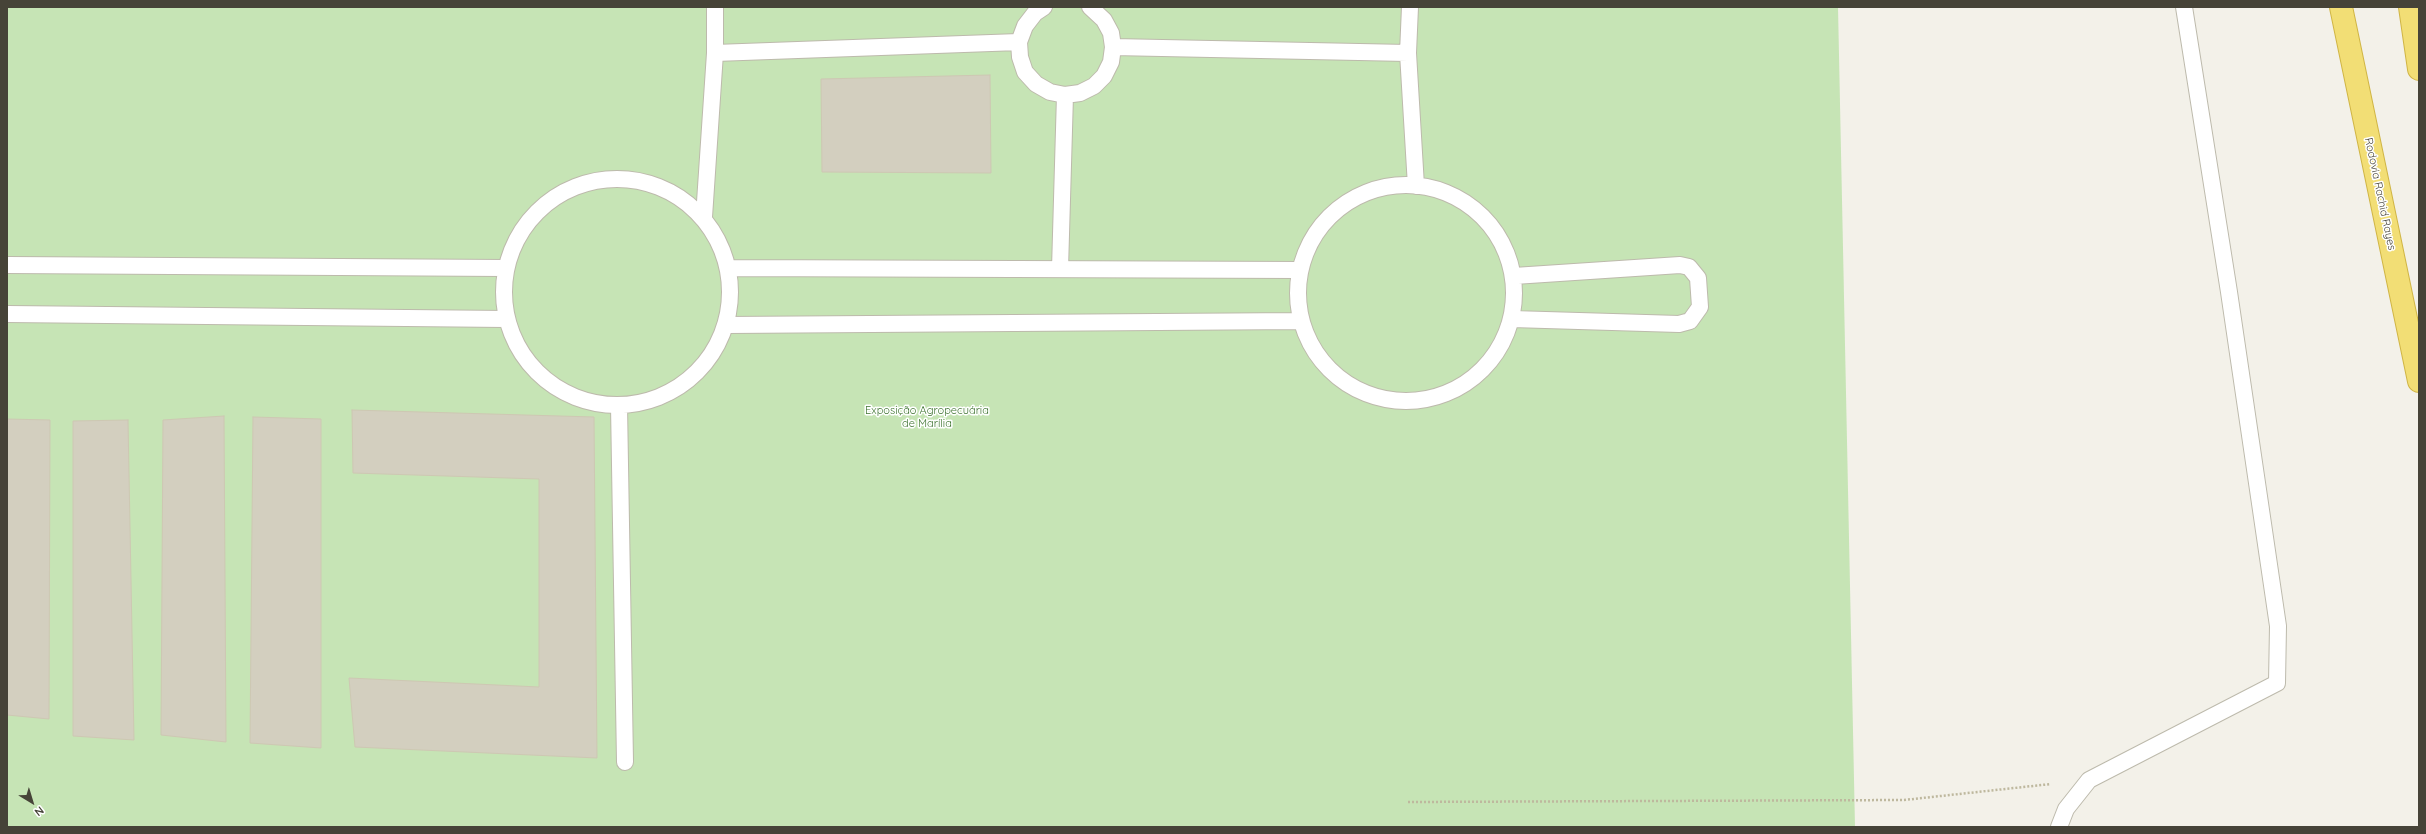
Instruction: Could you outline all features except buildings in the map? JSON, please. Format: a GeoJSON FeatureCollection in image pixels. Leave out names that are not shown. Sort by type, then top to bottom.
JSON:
{"type":"FeatureCollection","features":[{"type":"Feature","properties":{"kind":"highway","name":"Rodovia Rachid Rayes"},"geometry":{"type":"LineString","coordinates":[[2341,7],[2419,381]]}},
{"type":"Feature","properties":{"kind":"highway"},"geometry":{"type":"LineString","coordinates":[[2410,7],[2419,69]]}},
{"type":"Feature","properties":{"kind":"lane"},"geometry":{"type":"LineString","coordinates":[[704,216],[715,53],[715,7]]}},
{"type":"Feature","properties":{"kind":"lane"},"geometry":{"type":"LineString","coordinates":[[1044,7],[1035,13],[1025,26],[1019,42],[1020,57],[1025,72],[1036,84],[1050,92],[1065,95],[1080,93],[1099,81],[1111,62],[1113,47],[1111,33],[1104,20],[1090,7]]}},
{"type":"Feature","properties":{"kind":"lane"},"geometry":{"type":"LineString","coordinates":[[1410,7],[1408,53],[1416,186]]}},
{"type":"Feature","properties":{"kind":"lane"},"geometry":{"type":"LineString","coordinates":[[2059,827],[2066,809],[2089,780],[2277,683],[2278,626],[2229,292],[2184,7]]}},
{"type":"Feature","properties":{"kind":"lane"},"geometry":{"type":"LineString","coordinates":[[715,53],[1019,42]]}},
{"type":"Feature","properties":{"kind":"lane"},"geometry":{"type":"LineString","coordinates":[[1113,47],[1408,53]]}},
{"type":"Feature","properties":{"kind":"lane"},"geometry":{"type":"LineString","coordinates":[[1060,270],[1065,95]]}},
{"type":"Feature","properties":{"kind":"lane"},"geometry":{"type":"LineString","coordinates":[[632,178],[672,190],[704,216],[720,241],[729,268],[732,296],[727,325],[714,351],[697,373],[673,390],[647,401],[619,405],[588,402],[560,390],[536,372],[522,353],[506,319],[503,293],[505,268],[522,229],[551,199],[589,181],[632,178]]}},
{"type":"Feature","properties":{"kind":"lane"},"geometry":{"type":"LineString","coordinates":[[1416,186],[1451,194],[1481,214],[1502,242],[1514,276],[1515,298],[1512,319],[1495,357],[1465,385],[1427,400],[1386,401],[1348,386],[1318,358],[1301,321],[1298,295],[1300,270],[1312,240],[1331,216],[1337,211],[1356,198],[1385,187],[1416,186]]}},
{"type":"Feature","properties":{"kind":"lane"},"geometry":{"type":"LineString","coordinates":[[7,265],[505,268]]}},
{"type":"Feature","properties":{"kind":"lane"},"geometry":{"type":"LineString","coordinates":[[1512,319],[1679,324],[1690,321],[1700,307],[1698,278],[1689,267],[1680,265],[1514,276]]}},
{"type":"Feature","properties":{"kind":"lane"},"geometry":{"type":"LineString","coordinates":[[729,268],[1300,270]]}},
{"type":"Feature","properties":{"kind":"lane"},"geometry":{"type":"LineString","coordinates":[[7,314],[506,319]]}},
{"type":"Feature","properties":{"kind":"lane"},"geometry":{"type":"LineString","coordinates":[[727,325],[1301,321]]}},
{"type":"Feature","properties":{"kind":"lane"},"geometry":{"type":"LineString","coordinates":[[619,405],[625,762]]}},
{"type":"Feature","properties":{"kind":"path"},"geometry":{"type":"LineString","coordinates":[[1408,802],[1904,800],[2089,780]]}},
{"type":"Feature","properties":{"kind":"green space","name":"Exposição Agropecuária de Marília"},"geometry":{"type":"Polygon","coordinates":[[[7,7],[1838,7],[1855,827],[7,827],[7,7]]]}}]}
